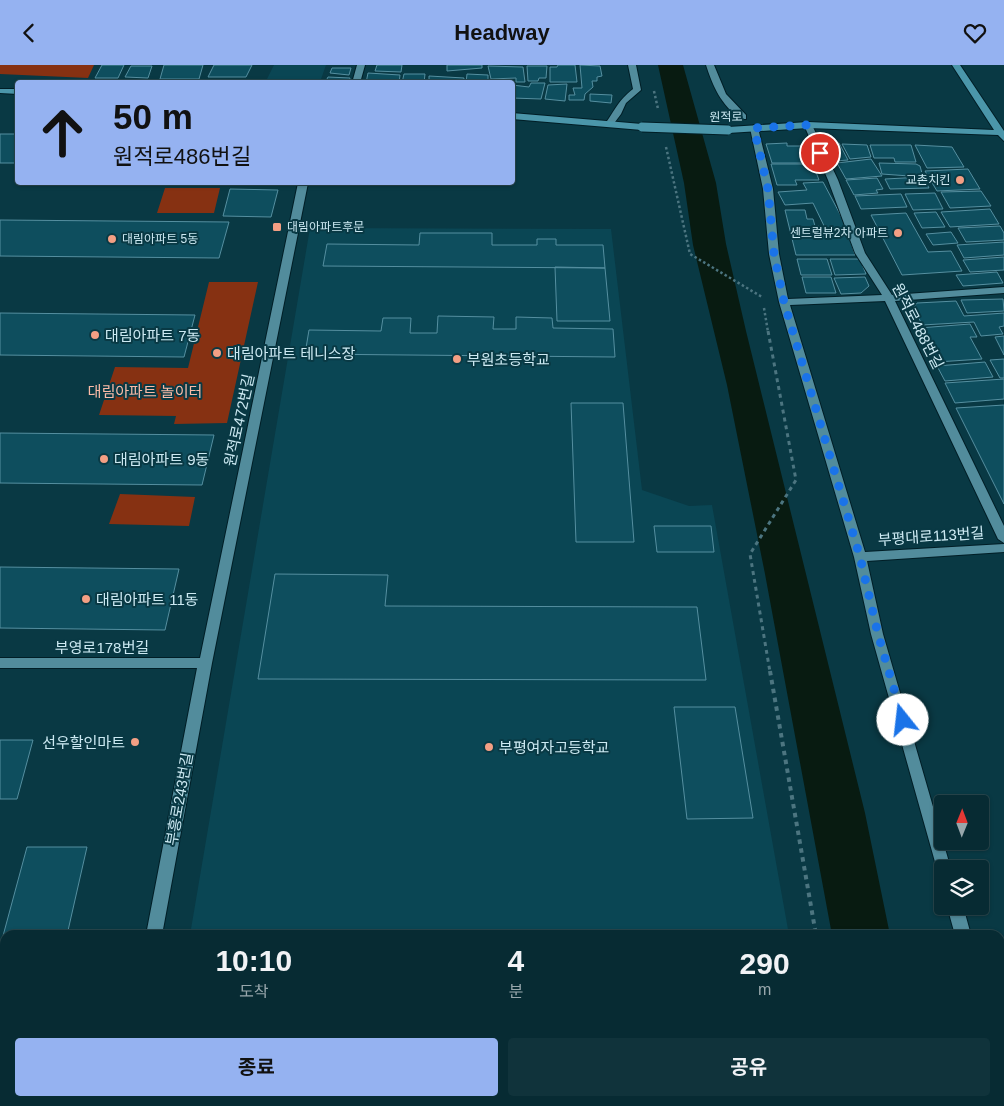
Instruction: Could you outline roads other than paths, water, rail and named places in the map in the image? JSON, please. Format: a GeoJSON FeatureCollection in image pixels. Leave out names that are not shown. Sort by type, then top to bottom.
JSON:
{"type":"FeatureCollection","features":[{"type":"Feature","properties":{"kind":"main road"},"geometry":{"type":"LineString","coordinates":[[956,65],[1002,136]]}},
{"type":"Feature","properties":{"kind":"main road"},"geometry":{"type":"LineString","coordinates":[[0,91],[15,92]]}},
{"type":"Feature","properties":{"kind":"main road","name":"원적로"},"geometry":{"type":"LineString","coordinates":[[515,115],[642,127],[728,130],[808,125],[1002,136]]}},
{"type":"Feature","properties":{"kind":"street"},"geometry":{"type":"LineString","coordinates":[[357,80],[361,65]]}},
{"type":"Feature","properties":{"kind":"street"},"geometry":{"type":"LineString","coordinates":[[609,124],[617,113],[622,101],[637,90],[632,65]]}},
{"type":"Feature","properties":{"kind":"street"},"geometry":{"type":"LineString","coordinates":[[710,65],[717,89],[728,106],[743,117]]}},
{"type":"Feature","properties":{"kind":"street","name":"원적로488번길"},"geometry":{"type":"LineString","coordinates":[[808,125],[833,180],[860,253],[889,298],[1004,539]]}},
{"type":"Feature","properties":{"kind":"street"},"geometry":{"type":"LineString","coordinates":[[754,128],[768,189],[774,254],[784,302],[860,557],[878,634],[941,860]]}},
{"type":"Feature","properties":{"kind":"street","name":"원적로472번길"},"geometry":{"type":"LineString","coordinates":[[204,663],[303,185]]}},
{"type":"Feature","properties":{"kind":"street"},"geometry":{"type":"LineString","coordinates":[[784,302],[889,298],[1004,290]]}},
{"type":"Feature","properties":{"kind":"street","name":"부평대로113번길"},"geometry":{"type":"LineString","coordinates":[[860,557],[1004,548]]}},
{"type":"Feature","properties":{"kind":"street","name":"부영로178번길"},"geometry":{"type":"LineString","coordinates":[[0,663],[204,663]]}},
{"type":"Feature","properties":{"kind":"street","name":"부흥로243번길"},"geometry":{"type":"LineString","coordinates":[[155,930],[204,663]]}},
{"type":"Feature","properties":{"kind":"street"},"geometry":{"type":"LineString","coordinates":[[957,915],[962,930]]}},
{"type":"Feature","properties":{"kind":"place","name":"교촌치킨"},"geometry":{"type":"Point","coordinates":[960,180]}},
{"type":"Feature","properties":{"kind":"place","name":"대림아파트후문"},"geometry":{"type":"Point","coordinates":[277,227]}},
{"type":"Feature","properties":{"kind":"place","name":"센트럴뷰2차 아파트"},"geometry":{"type":"Point","coordinates":[898,233]}},
{"type":"Feature","properties":{"kind":"place","name":"대림아파트 5동"},"geometry":{"type":"Point","coordinates":[112,239]}},
{"type":"Feature","properties":{"kind":"place","name":"대림아파트 7동"},"geometry":{"type":"Point","coordinates":[95,335]}},
{"type":"Feature","properties":{"kind":"place","name":"대림아파트 테니스장"},"geometry":{"type":"Point","coordinates":[217,353]}},
{"type":"Feature","properties":{"kind":"place","name":"부원초등학교"},"geometry":{"type":"Point","coordinates":[457,359]}},
{"type":"Feature","properties":{"kind":"place","name":"대림아파트 9동"},"geometry":{"type":"Point","coordinates":[104,459]}},
{"type":"Feature","properties":{"kind":"place","name":"대림아파트 11동"},"geometry":{"type":"Point","coordinates":[86,599]}},
{"type":"Feature","properties":{"kind":"place","name":"선우할인마트"},"geometry":{"type":"Point","coordinates":[135,742]}},
{"type":"Feature","properties":{"kind":"place","name":"부평여자고등학교"},"geometry":{"type":"Point","coordinates":[489,747]}},
{"type":"Feature","properties":{"kind":"park label","name":"대림아파트 놀이터"},"geometry":{"type":"Point","coordinates":[145,391]}}]}
